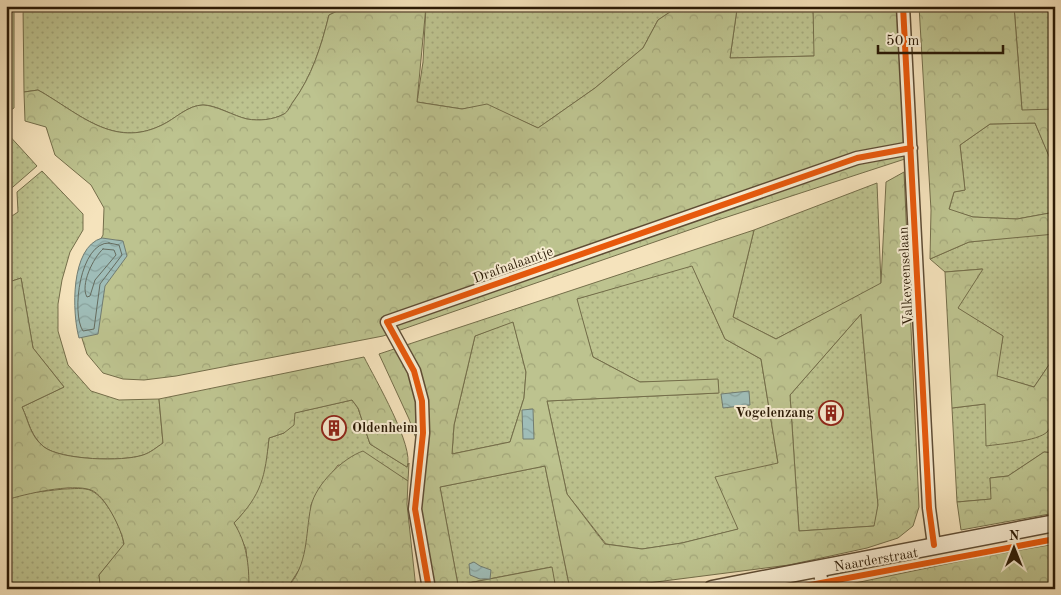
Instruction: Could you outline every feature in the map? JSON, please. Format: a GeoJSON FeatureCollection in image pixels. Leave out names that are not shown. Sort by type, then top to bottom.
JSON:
{"type":"FeatureCollection","features":[{"type":"Feature","properties":{"kind":"street","name":"Valkeveenselaan"},"geometry":{"type":"LineString","coordinates":[[903,6],[929,508],[934,544]]}},
{"type":"Feature","properties":{"kind":"street","name":"Drafnalaantje"},"geometry":{"type":"LineString","coordinates":[[429,589],[415,508],[423,433],[422,401],[414,370],[387,322],[717,209],[849,161],[911,148]]}},
{"type":"Feature","properties":{"kind":"street","name":"Naarderstraat"},"geometry":{"type":"LineString","coordinates":[[712,589],[934,544],[1055,523]]}},
{"type":"Feature","properties":{"kind":"street"},"geometry":{"type":"LineString","coordinates":[[819,568],[823,589]]}},
{"type":"Feature","properties":{"kind":"green space"},"geometry":{"type":"Polygon","coordinates":[[[6,6],[14,8],[14,108],[6,113],[6,6]]]}},
{"type":"Feature","properties":{"kind":"green space"},"geometry":{"type":"Polygon","coordinates":[[[23,6],[348,6],[329,15],[319,50],[306,82],[284,114],[271,119],[252,120],[203,105],[192,107],[162,125],[144,131],[128,133],[112,131],[82,118],[38,90],[24,92],[23,6]]]}},
{"type":"Feature","properties":{"kind":"green space"},"geometry":{"type":"Polygon","coordinates":[[[348,6],[426,6],[417,102],[462,109],[487,104],[538,128],[595,88],[643,48],[658,20],[679,6],[737,9],[730,58],[814,56],[813,6],[904,6],[911,157],[718,220],[383,336],[176,376],[144,380],[123,379],[103,373],[87,354],[79,329],[89,260],[103,235],[104,208],[91,185],[55,155],[46,127],[25,121],[24,92],[38,90],[82,118],[112,131],[128,133],[144,131],[162,125],[192,107],[203,105],[247,119],[275,118],[287,112],[306,82],[319,50],[329,15],[348,6]]]}},
{"type":"Feature","properties":{"kind":"green space"},"geometry":{"type":"Polygon","coordinates":[[[426,6],[679,6],[658,20],[643,48],[595,88],[538,128],[487,105],[462,109],[417,102],[423,62],[426,6]]]}},
{"type":"Feature","properties":{"kind":"green space"},"geometry":{"type":"Polygon","coordinates":[[[710,6],[813,6],[815,56],[730,58],[737,9],[710,6]]]}},
{"type":"Feature","properties":{"kind":"green space"},"geometry":{"type":"Polygon","coordinates":[[[919,6],[1014,6],[1022,110],[1055,109],[1055,158],[1051,161],[1035,123],[990,124],[960,145],[965,190],[954,192],[949,209],[973,217],[1017,219],[1055,212],[1055,234],[969,242],[930,259],[931,210],[919,6]]]}},
{"type":"Feature","properties":{"kind":"green space"},"geometry":{"type":"Polygon","coordinates":[[[1014,6],[1055,6],[1055,109],[1022,111],[1014,6]]]}},
{"type":"Feature","properties":{"kind":"green space"},"geometry":{"type":"Polygon","coordinates":[[[1035,123],[1051,160],[1055,158],[1055,212],[1017,219],[973,217],[949,210],[954,192],[965,190],[960,145],[990,124],[1035,123]]]}},
{"type":"Feature","properties":{"kind":"green space"},"geometry":{"type":"Polygon","coordinates":[[[6,132],[37,166],[6,193],[6,132]]]}},
{"type":"Feature","properties":{"kind":"green space"},"geometry":{"type":"Polygon","coordinates":[[[42,171],[83,214],[83,230],[70,252],[58,304],[58,331],[68,365],[91,391],[119,400],[159,399],[163,443],[146,454],[121,459],[107,459],[64,455],[52,451],[44,447],[36,438],[22,407],[64,387],[33,348],[21,278],[6,283],[6,216],[9,218],[18,212],[17,192],[42,171]]]}},
{"type":"Feature","properties":{"kind":"green space"},"geometry":{"type":"Polygon","coordinates":[[[904,172],[919,507],[913,526],[898,538],[867,548],[789,565],[601,589],[570,589],[545,466],[440,487],[458,585],[552,567],[556,589],[433,589],[420,512],[421,452],[409,419],[379,354],[754,230],[733,317],[776,339],[881,283],[886,182],[904,172]],[[692,266],[577,299],[593,357],[640,382],[718,379],[719,393],[547,401],[567,494],[605,544],[642,549],[682,543],[738,529],[715,477],[778,463],[761,359],[725,339],[692,266]],[[861,314],[790,395],[799,531],[874,526],[878,505],[861,314]],[[513,322],[475,336],[454,425],[452,454],[510,442],[524,398],[526,372],[513,322]]]}},
{"type":"Feature","properties":{"kind":"green space"},"geometry":{"type":"Polygon","coordinates":[[[877,183],[881,284],[776,339],[733,317],[754,230],[877,183]]]}},
{"type":"Feature","properties":{"kind":"green space"},"geometry":{"type":"Polygon","coordinates":[[[1055,234],[1055,356],[1034,387],[996,376],[1003,336],[957,308],[982,269],[945,272],[930,259],[969,242],[1055,234]]]}},
{"type":"Feature","properties":{"kind":"green space"},"geometry":{"type":"Polygon","coordinates":[[[692,265],[725,339],[761,359],[778,463],[739,529],[682,543],[642,549],[606,544],[567,494],[547,401],[718,393],[718,380],[640,382],[593,357],[576,299],[692,265]]]}},
{"type":"Feature","properties":{"kind":"green space"},"geometry":{"type":"Polygon","coordinates":[[[983,269],[958,308],[1003,336],[997,376],[1034,387],[1055,356],[1050,403],[1051,424],[1047,432],[1036,438],[986,446],[985,404],[952,408],[945,272],[983,269]]]}},
{"type":"Feature","properties":{"kind":"green space"},"geometry":{"type":"Polygon","coordinates":[[[21,278],[33,348],[64,387],[22,407],[30,428],[39,443],[52,451],[64,455],[107,459],[121,459],[143,455],[163,443],[159,399],[364,357],[400,429],[408,457],[407,467],[370,444],[358,408],[352,400],[295,413],[294,425],[284,433],[269,438],[264,474],[256,494],[234,523],[242,539],[246,554],[249,589],[105,589],[100,584],[99,575],[124,544],[112,514],[96,493],[83,488],[72,488],[36,492],[6,500],[6,283],[21,278]]]}},
{"type":"Feature","properties":{"kind":"green space"},"geometry":{"type":"Polygon","coordinates":[[[861,314],[878,505],[875,526],[799,531],[790,395],[861,314]]]}},
{"type":"Feature","properties":{"kind":"green space"},"geometry":{"type":"Polygon","coordinates":[[[513,321],[526,372],[524,398],[510,442],[452,454],[454,425],[475,336],[513,321]]]}},
{"type":"Feature","properties":{"kind":"green space"},"geometry":{"type":"Polygon","coordinates":[[[1055,378],[1055,453],[1044,452],[1008,476],[990,478],[992,499],[957,502],[952,408],[985,404],[1050,426],[1051,386],[1055,378]]]}},
{"type":"Feature","properties":{"kind":"green space"},"geometry":{"type":"Polygon","coordinates":[[[352,400],[358,408],[370,444],[407,467],[409,463],[408,481],[400,476],[338,465],[316,494],[311,505],[308,544],[302,565],[288,587],[286,589],[249,589],[246,549],[234,523],[248,505],[259,484],[269,438],[284,433],[294,413],[352,400]]]}},
{"type":"Feature","properties":{"kind":"green space"},"geometry":{"type":"Polygon","coordinates":[[[363,451],[408,481],[407,504],[416,589],[286,589],[299,570],[305,549],[311,506],[318,489],[331,473],[347,459],[363,451]]]}},
{"type":"Feature","properties":{"kind":"green space"},"geometry":{"type":"Polygon","coordinates":[[[1044,452],[1055,453],[1055,513],[961,530],[957,502],[991,499],[990,478],[1008,476],[1044,452]]]}},
{"type":"Feature","properties":{"kind":"green space"},"geometry":{"type":"Polygon","coordinates":[[[545,466],[570,589],[556,589],[551,567],[458,585],[440,487],[545,466]]]}},
{"type":"Feature","properties":{"kind":"green space"},"geometry":{"type":"Polygon","coordinates":[[[64,489],[86,489],[98,495],[113,515],[123,538],[124,545],[99,575],[100,584],[105,589],[6,589],[6,500],[28,493],[64,489]]]}},
{"type":"Feature","properties":{"kind":"green space"},"geometry":{"type":"Polygon","coordinates":[[[1055,544],[1055,589],[835,589],[836,587],[980,557],[1055,544]]]}},
{"type":"Feature","properties":{"kind":"water"},"geometry":{"type":"Polygon","coordinates":[[[102,238],[123,241],[127,256],[105,286],[98,334],[79,338],[75,298],[79,267],[84,254],[92,244],[102,238]]]}},
{"type":"Feature","properties":{"kind":"water"},"geometry":{"type":"Polygon","coordinates":[[[749,391],[750,405],[723,408],[721,394],[749,391]]]}},
{"type":"Feature","properties":{"kind":"water"},"geometry":{"type":"Polygon","coordinates":[[[533,409],[534,439],[523,439],[522,410],[533,409]]]}},
{"type":"Feature","properties":{"kind":"water"},"geometry":{"type":"Polygon","coordinates":[[[474,562],[491,570],[490,579],[480,579],[470,575],[469,564],[474,562]]]}},
{"type":"Feature","properties":{"kind":"cycle path"},"geometry":{"type":"LineString","coordinates":[[903,6],[929,508],[934,545]]}},
{"type":"Feature","properties":{"kind":"cycle path"},"geometry":{"type":"LineString","coordinates":[[429,589],[415,509],[423,433],[422,401],[414,371],[387,322],[857,158],[911,148]]}},
{"type":"Feature","properties":{"kind":"cycle path"},"geometry":{"type":"LineString","coordinates":[[789,589],[1055,539]]}},
{"type":"Feature","properties":{"kind":"place","name":"Vogelenzang"},"geometry":{"type":"Point","coordinates":[831,413]}},
{"type":"Feature","properties":{"kind":"place","name":"Oldenheim"},"geometry":{"type":"Point","coordinates":[334,428]}}]}
